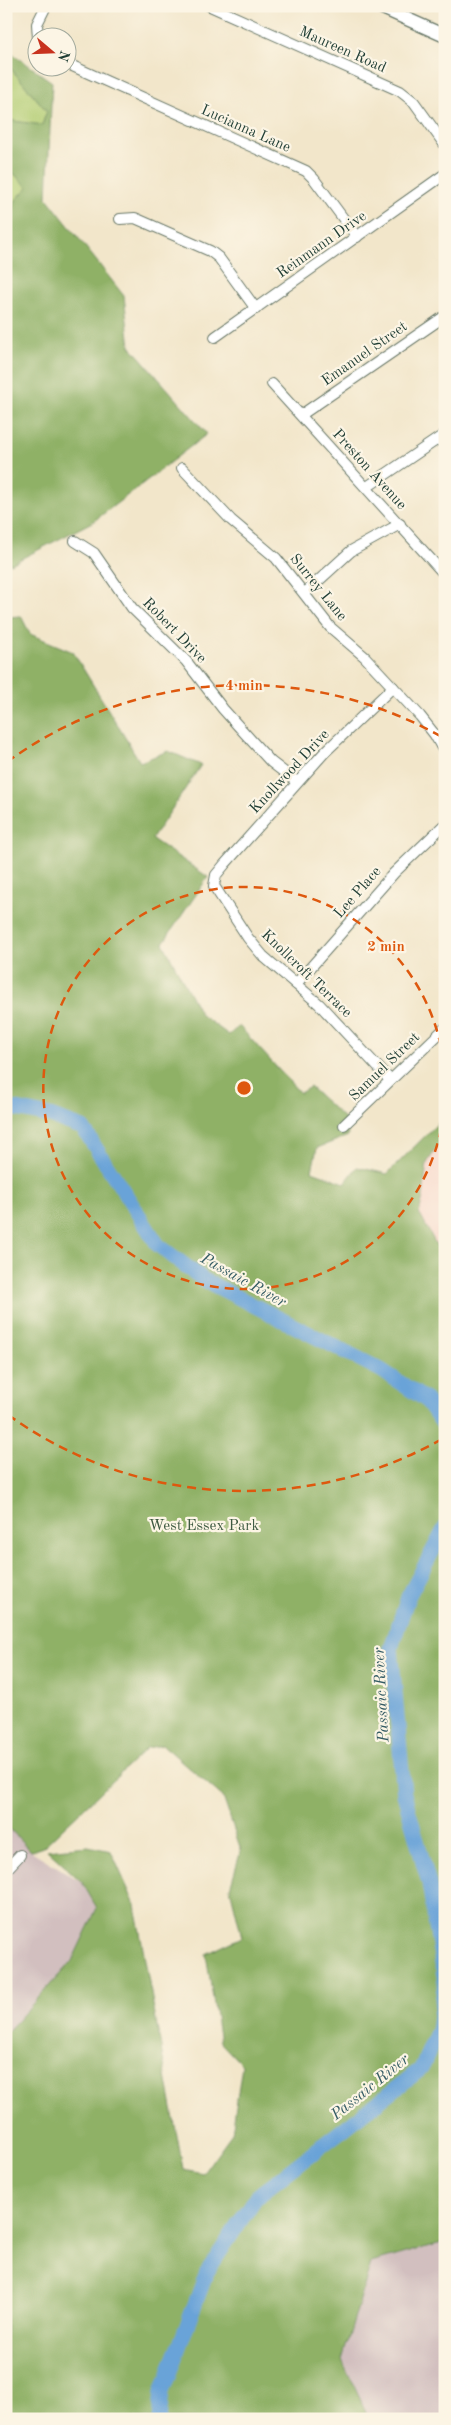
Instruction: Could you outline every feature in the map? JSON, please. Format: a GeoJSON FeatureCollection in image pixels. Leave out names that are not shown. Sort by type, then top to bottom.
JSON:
{"type":"FeatureCollection","features":[{"type":"Feature","properties":{"kind":"street"},"geometry":{"type":"LineString","coordinates":[[37,28],[37,24],[46,6]]}},
{"type":"Feature","properties":{"kind":"street","name":"Maureen Road"},"geometry":{"type":"LineString","coordinates":[[210,6],[400,91],[414,102],[445,144]]}},
{"type":"Feature","properties":{"kind":"street"},"geometry":{"type":"LineString","coordinates":[[378,6],[445,36]]}},
{"type":"Feature","properties":{"kind":"street","name":"Lucianna Lane"},"geometry":{"type":"LineString","coordinates":[[78,69],[306,171],[357,237]]}},
{"type":"Feature","properties":{"kind":"street","name":"Reinmann Drive"},"geometry":{"type":"LineString","coordinates":[[215,337],[445,174]]}},
{"type":"Feature","properties":{"kind":"street"},"geometry":{"type":"LineString","coordinates":[[120,219],[135,218],[210,251],[219,258],[256,309]]}},
{"type":"Feature","properties":{"kind":"street","name":"Emanuel Street"},"geometry":{"type":"LineString","coordinates":[[301,415],[445,316]]}},
{"type":"Feature","properties":{"kind":"street","name":"Preston Avenue"},"geometry":{"type":"LineString","coordinates":[[272,384],[445,574]]}},
{"type":"Feature","properties":{"kind":"street"},"geometry":{"type":"LineString","coordinates":[[367,487],[445,434]]}},
{"type":"Feature","properties":{"kind":"street","name":"Surrey Lane"},"geometry":{"type":"LineString","coordinates":[[182,468],[231,520],[276,558],[330,627],[365,658],[420,716],[445,753]]}},
{"type":"Feature","properties":{"kind":"street"},"geometry":{"type":"LineString","coordinates":[[305,593],[351,551],[400,524]]}},
{"type":"Feature","properties":{"kind":"street","name":"Robert Drive"},"geometry":{"type":"LineString","coordinates":[[75,541],[94,553],[132,608],[186,661],[223,709],[271,762],[297,782]]}},
{"type":"Feature","properties":{"kind":"street","name":"Knollwood Drive"},"geometry":{"type":"LineString","coordinates":[[214,881],[224,864],[297,782],[324,753],[393,687]]}},
{"type":"Feature","properties":{"kind":"street","name":"Lee Place"},"geometry":{"type":"LineString","coordinates":[[296,984],[394,873],[445,824]]}},
{"type":"Feature","properties":{"kind":"street","name":"Knollcroft Terrace"},"geometry":{"type":"LineString","coordinates":[[214,881],[214,886],[248,938],[263,956],[340,1025],[390,1080]]}},
{"type":"Feature","properties":{"kind":"street","name":"Samuel Street"},"geometry":{"type":"LineString","coordinates":[[344,1125],[445,1028]]}},
{"type":"Feature","properties":{"kind":"street"},"geometry":{"type":"LineString","coordinates":[[6,1870],[20,1856]]}},
{"type":"Feature","properties":{"kind":"shaded area"},"geometry":{"type":"Polygon","coordinates":[[[445,1135],[444,1261],[419,1213],[427,1163],[445,1135]]]}},
{"type":"Feature","properties":{"kind":"shaded area"},"geometry":{"type":"Polygon","coordinates":[[[6,1825],[31,1851],[82,1882],[97,1908],[72,1961],[6,2033],[6,1825]]]}},
{"type":"Feature","properties":{"kind":"shaded area"},"geometry":{"type":"Polygon","coordinates":[[[445,2242],[445,2419],[365,2419],[366,2412],[342,2360],[371,2263],[445,2242]]]}},
{"type":"Feature","properties":{"kind":"green space"},"geometry":{"type":"Polygon","coordinates":[[[6,49],[28,65],[28,78],[46,78],[52,82],[47,198],[124,296],[130,346],[207,434],[94,521],[11,564],[6,561],[6,223],[16,200],[28,187],[6,166],[6,120],[42,125],[47,111],[6,63],[6,49]]]}},
{"type":"Feature","properties":{"kind":"green space"},"geometry":{"type":"Polygon","coordinates":[[[6,63],[47,111],[42,125],[6,120],[6,63]]]}},
{"type":"Feature","properties":{"kind":"green space"},"geometry":{"type":"Polygon","coordinates":[[[6,166],[28,187],[16,200],[6,223],[6,166]]]}},
{"type":"Feature","properties":{"kind":"green space","name":"West Essex Park"},"geometry":{"type":"Polygon","coordinates":[[[21,616],[30,634],[73,652],[140,762],[168,751],[201,765],[152,839],[208,877],[163,943],[201,1015],[229,1035],[239,1026],[300,1093],[310,1087],[346,1120],[348,1136],[317,1148],[312,1171],[345,1183],[357,1167],[387,1174],[445,1116],[445,1135],[427,1163],[419,1213],[445,1261],[445,2242],[371,2263],[342,2360],[366,2412],[365,2419],[6,2419],[6,2033],[72,1961],[97,1908],[82,1882],[47,1850],[88,1846],[111,1851],[135,1905],[183,2169],[203,2173],[232,2133],[242,2065],[220,2042],[206,1954],[242,1937],[230,1888],[241,1850],[223,1797],[163,1745],[147,1748],[43,1847],[31,1851],[6,1825],[6,617],[21,616]]]}},
{"type":"Feature","properties":{"kind":"waterway","name":"Passaic River"},"geometry":{"type":"LineString","coordinates":[[6,1107],[50,1116],[83,1128],[158,1245],[204,1280],[381,1370],[426,1400],[445,1427]]}},
{"type":"Feature","properties":{"kind":"waterway","name":"Passaic River"},"geometry":{"type":"LineString","coordinates":[[159,2419],[162,2392],[207,2272],[257,2196],[421,2069],[438,2030],[445,1982],[429,1883],[404,1794],[391,1648],[408,1597],[445,1528]]}}]}
